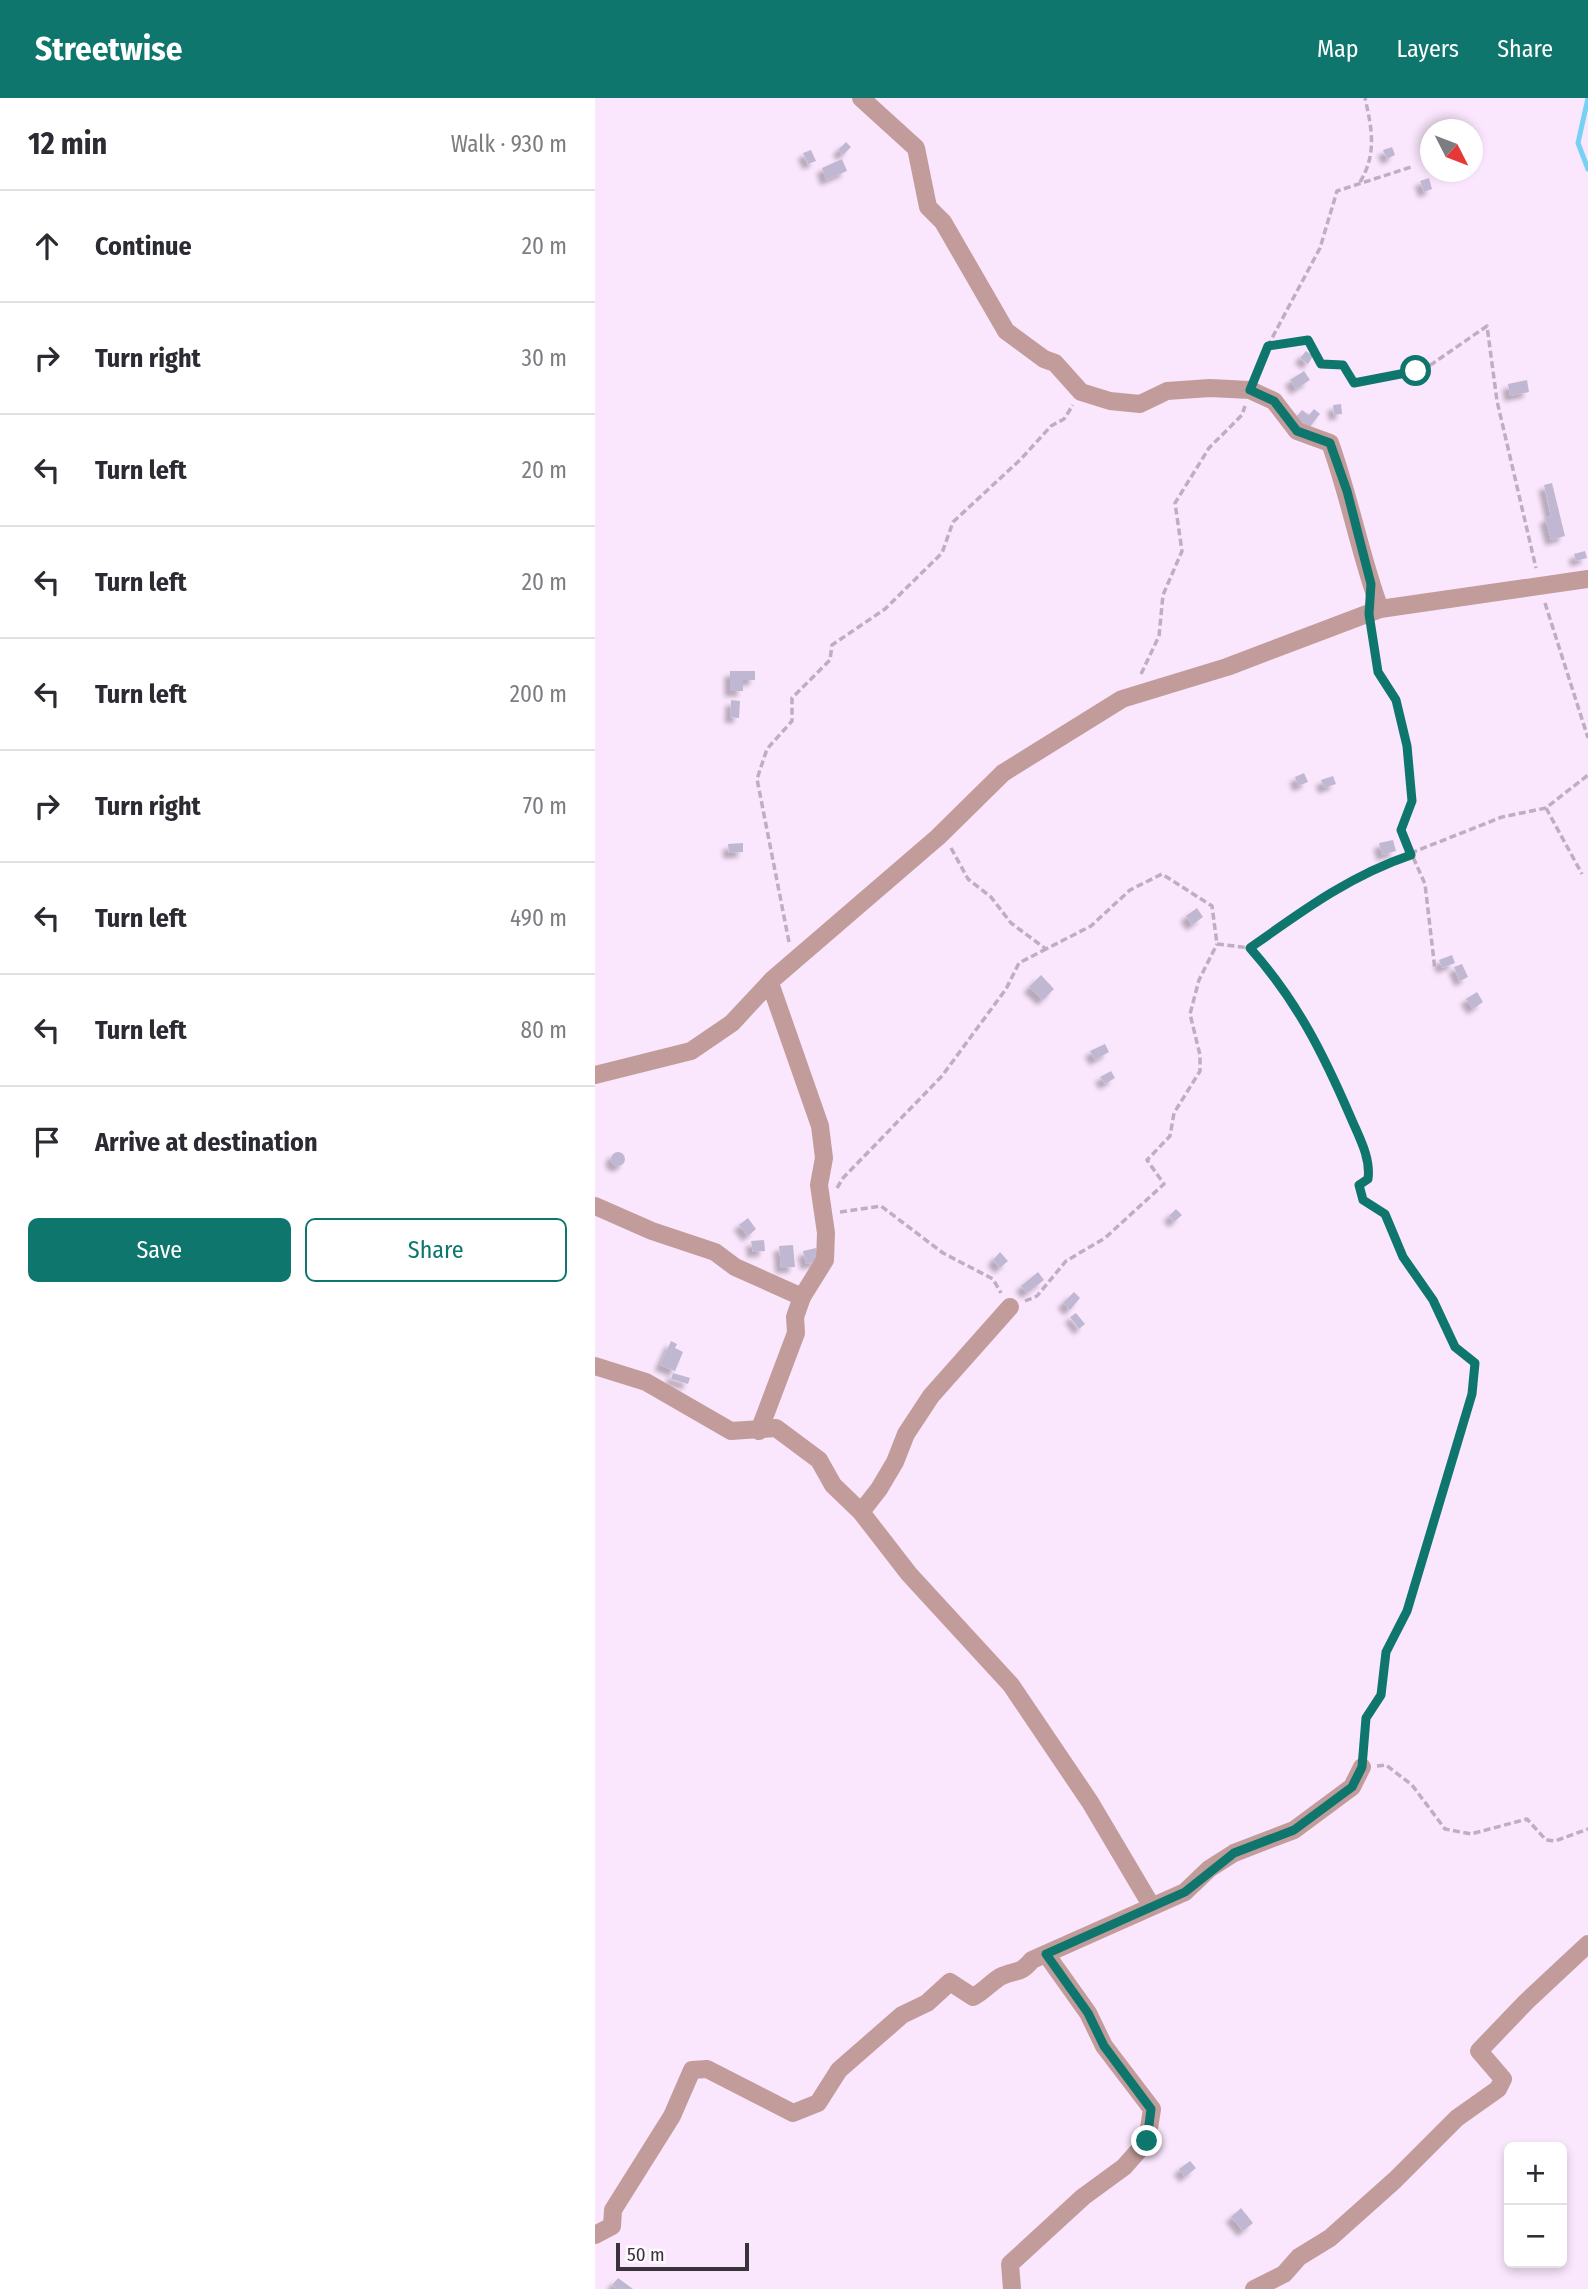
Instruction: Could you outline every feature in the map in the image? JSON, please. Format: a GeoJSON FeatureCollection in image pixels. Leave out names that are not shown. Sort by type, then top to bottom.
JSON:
{"type":"FeatureCollection","features":[{"type":"Feature","properties":{"kind":"street"},"geometry":{"type":"LineString","coordinates":[[861,98],[916,148],[928,207],[943,222],[1006,331],[1044,359],[1055,363],[1081,392],[1110,401],[1140,404],[1167,391],[1210,388],[1250,390],[1274,401],[1297,431],[1330,443],[1374,612]]}},
{"type":"Feature","properties":{"kind":"street"},"geometry":{"type":"LineString","coordinates":[[595,1075],[691,1051],[732,1023],[770,982],[943,833],[1003,773],[1122,699],[1227,667],[1374,612],[1588,579]]}},
{"type":"Feature","properties":{"kind":"street"},"geometry":{"type":"LineString","coordinates":[[759,1431],[796,1333],[795,1317],[802,1297],[825,1260],[824,1214],[818,1185],[824,1158],[820,1126],[770,982]]}},
{"type":"Feature","properties":{"kind":"street"},"geometry":{"type":"LineString","coordinates":[[595,1206],[652,1231],[715,1252],[735,1267],[802,1297]]}},
{"type":"Feature","properties":{"kind":"street"},"geometry":{"type":"LineString","coordinates":[[861,1512],[879,1489],[895,1462],[906,1434],[931,1396],[1010,1307]]}},
{"type":"Feature","properties":{"kind":"street"},"geometry":{"type":"LineString","coordinates":[[595,1366],[646,1382],[731,1430],[759,1431],[776,1428],[819,1460],[833,1485],[861,1512],[909,1574],[1011,1685],[1042,1727],[1151,1905]]}},
{"type":"Feature","properties":{"kind":"street"},"geometry":{"type":"LineString","coordinates":[[595,2235],[612,2226],[613,2210],[672,2116],[692,2070],[707,2069],[793,2113],[818,2103],[839,2070],[902,2015],[927,2003],[950,1982],[973,1997],[987,1990],[1000,1976],[1021,1972],[1032,1960],[1185,1892],[1234,1853],[1294,1830],[1352,1787],[1362,1767]]}},
{"type":"Feature","properties":{"kind":"street"},"geometry":{"type":"LineString","coordinates":[[1254,2289],[1284,2274],[1299,2257],[1330,2238],[1395,2180],[1457,2118],[1498,2089],[1503,2079],[1479,2051],[1525,2002],[1588,1944]]}},
{"type":"Feature","properties":{"kind":"street"},"geometry":{"type":"LineString","coordinates":[[1012,2289],[1010,2264],[1083,2197],[1124,2167],[1147,2141],[1151,2109],[1104,2046],[1088,2013],[1046,1954]]}},
{"type":"Feature","properties":{"kind":"path"},"geometry":{"type":"LineString","coordinates":[[1359,184],[1370,166],[1373,132],[1365,98]]}},
{"type":"Feature","properties":{"kind":"path"},"geometry":{"type":"LineString","coordinates":[[1138,677],[1145,669],[1159,636],[1163,595],[1182,551],[1175,503],[1209,448],[1242,415],[1268,346],[1320,248],[1337,191],[1411,167]]}},
{"type":"Feature","properties":{"kind":"path"},"geometry":{"type":"LineString","coordinates":[[1268,346],[1308,340],[1321,364],[1343,365],[1354,383],[1424,367],[1487,326],[1497,401],[1541,587],[1558,652],[1588,737]]}},
{"type":"Feature","properties":{"kind":"path"},"geometry":{"type":"LineString","coordinates":[[793,962],[757,779],[767,749],[792,722],[792,698],[830,660],[832,645],[885,609],[942,553],[953,522],[1021,459],[1051,426],[1064,419],[1081,392]]}},
{"type":"Feature","properties":{"kind":"path"},"geometry":{"type":"LineString","coordinates":[[1374,612],[1378,672],[1396,700],[1407,746],[1412,801],[1401,830],[1425,884],[1435,970]]}},
{"type":"Feature","properties":{"kind":"path"},"geometry":{"type":"LineString","coordinates":[[1217,944],[1250,948],[1346,882],[1378,866],[1502,817],[1546,808],[1588,775]]}},
{"type":"Feature","properties":{"kind":"path"},"geometry":{"type":"LineString","coordinates":[[1546,808],[1582,874]]}},
{"type":"Feature","properties":{"kind":"path"},"geometry":{"type":"LineString","coordinates":[[943,833],[968,879],[991,897],[1011,923],[1046,949]]}},
{"type":"Feature","properties":{"kind":"path"},"geometry":{"type":"LineString","coordinates":[[1162,874],[1212,906],[1217,944],[1199,980],[1190,1014],[1200,1055],[1200,1071],[1174,1113],[1170,1136],[1147,1160],[1164,1184],[1105,1238],[1066,1261],[1037,1296],[1010,1307],[993,1279],[943,1253],[881,1206],[824,1214],[842,1178],[942,1076],[1006,989],[1019,963],[1091,926],[1130,890],[1162,874]]}},
{"type":"Feature","properties":{"kind":"path"},"geometry":{"type":"LineString","coordinates":[[1250,948],[1271,972],[1317,1040],[1367,1158],[1368,1179],[1359,1185],[1363,1200],[1385,1214],[1403,1257],[1433,1300],[1455,1347],[1475,1363],[1472,1394],[1407,1611],[1386,1652],[1381,1695],[1366,1718],[1362,1767],[1386,1765],[1412,1785],[1445,1829],[1471,1834],[1527,1819],[1546,1840],[1555,1841],[1588,1829]]}},
{"type":"Feature","properties":{"kind":"building"},"geometry":{"type":"Polygon","coordinates":[[[846,142],[851,147],[843,155],[838,150],[846,142]]]}},
{"type":"Feature","properties":{"kind":"building"},"geometry":{"type":"Polygon","coordinates":[[[1392,147],[1395,155],[1387,159],[1383,150],[1392,147]]]}},
{"type":"Feature","properties":{"kind":"building"},"geometry":{"type":"Polygon","coordinates":[[[811,150],[816,161],[808,164],[803,153],[811,150]]]}},
{"type":"Feature","properties":{"kind":"building"},"geometry":{"type":"Polygon","coordinates":[[[842,159],[847,171],[826,180],[822,168],[842,159]]]}},
{"type":"Feature","properties":{"kind":"building"},"geometry":{"type":"Polygon","coordinates":[[[1420,182],[1430,182],[1432,189],[1424,192],[1420,182]]]}},
{"type":"Feature","properties":{"kind":"building"},"geometry":{"type":"Polygon","coordinates":[[[1306,351],[1313,356],[1308,364],[1300,358],[1306,351]]]}},
{"type":"Feature","properties":{"kind":"building"},"geometry":{"type":"Polygon","coordinates":[[[1304,371],[1310,380],[1296,389],[1290,380],[1304,371]]]}},
{"type":"Feature","properties":{"kind":"building"},"geometry":{"type":"Polygon","coordinates":[[[1527,380],[1529,392],[1510,396],[1508,384],[1527,380]]]}},
{"type":"Feature","properties":{"kind":"building"},"geometry":{"type":"Polygon","coordinates":[[[1341,404],[1342,414],[1334,415],[1333,405],[1341,404]]]}},
{"type":"Feature","properties":{"kind":"building"},"geometry":{"type":"Polygon","coordinates":[[[1314,409],[1320,414],[1309,428],[1296,417],[1302,410],[1309,415],[1314,409]]]}},
{"type":"Feature","properties":{"kind":"building"},"geometry":{"type":"Polygon","coordinates":[[[1552,483],[1565,536],[1551,540],[1545,518],[1551,516],[1544,485],[1552,483]]]}},
{"type":"Feature","properties":{"kind":"building"},"geometry":{"type":"Polygon","coordinates":[[[1585,551],[1587,558],[1576,561],[1574,554],[1585,551]]]}},
{"type":"Feature","properties":{"kind":"building"},"geometry":{"type":"Polygon","coordinates":[[[730,671],[755,671],[755,680],[743,680],[743,691],[730,691],[730,671]]]}},
{"type":"Feature","properties":{"kind":"building"},"geometry":{"type":"Polygon","coordinates":[[[731,700],[740,701],[739,718],[730,717],[731,700]]]}},
{"type":"Feature","properties":{"kind":"building"},"geometry":{"type":"Polygon","coordinates":[[[1304,773],[1308,782],[1298,786],[1295,777],[1304,773]]]}},
{"type":"Feature","properties":{"kind":"building"},"geometry":{"type":"Polygon","coordinates":[[[1333,776],[1336,784],[1324,788],[1321,780],[1333,776]]]}},
{"type":"Feature","properties":{"kind":"building"},"geometry":{"type":"Polygon","coordinates":[[[1393,840],[1396,851],[1382,855],[1379,843],[1393,840]]]}},
{"type":"Feature","properties":{"kind":"building"},"geometry":{"type":"Polygon","coordinates":[[[743,843],[743,852],[729,853],[728,844],[743,843]]]}},
{"type":"Feature","properties":{"kind":"building"},"geometry":{"type":"Polygon","coordinates":[[[1197,908],[1203,917],[1192,925],[1186,916],[1197,908]]]}},
{"type":"Feature","properties":{"kind":"building"},"geometry":{"type":"Polygon","coordinates":[[[1452,955],[1455,963],[1442,968],[1439,960],[1452,955]]]}},
{"type":"Feature","properties":{"kind":"building"},"geometry":{"type":"Polygon","coordinates":[[[1462,964],[1468,977],[1460,981],[1454,967],[1462,964]]]}},
{"type":"Feature","properties":{"kind":"building"},"geometry":{"type":"Polygon","coordinates":[[[1041,975],[1054,989],[1043,1000],[1029,987],[1041,975]]]}},
{"type":"Feature","properties":{"kind":"building"},"geometry":{"type":"Polygon","coordinates":[[[1477,992],[1483,1002],[1473,1009],[1466,999],[1477,992]]]}},
{"type":"Feature","properties":{"kind":"building"},"geometry":{"type":"Polygon","coordinates":[[[1105,1044],[1109,1052],[1095,1060],[1090,1051],[1105,1044]]]}},
{"type":"Feature","properties":{"kind":"building"},"geometry":{"type":"Polygon","coordinates":[[[1111,1071],[1115,1078],[1105,1084],[1100,1077],[1111,1071]]]}},
{"type":"Feature","properties":{"kind":"building"},"geometry":{"type":"Polygon","coordinates":[[[615,1152],[621,1152],[625,1159],[621,1166],[615,1166],[611,1162],[611,1156],[615,1152]]]}},
{"type":"Feature","properties":{"kind":"building"},"geometry":{"type":"Polygon","coordinates":[[[1176,1209],[1182,1215],[1174,1222],[1169,1216],[1176,1209]]]}},
{"type":"Feature","properties":{"kind":"building"},"geometry":{"type":"Polygon","coordinates":[[[748,1218],[756,1229],[748,1236],[739,1225],[748,1218]]]}},
{"type":"Feature","properties":{"kind":"building"},"geometry":{"type":"Polygon","coordinates":[[[764,1240],[765,1251],[753,1252],[751,1241],[764,1240]]]}},
{"type":"Feature","properties":{"kind":"building"},"geometry":{"type":"Polygon","coordinates":[[[793,1245],[795,1267],[781,1268],[779,1246],[793,1245]]]}},
{"type":"Feature","properties":{"kind":"building"},"geometry":{"type":"Polygon","coordinates":[[[816,1248],[819,1261],[806,1264],[803,1251],[816,1248]]]}},
{"type":"Feature","properties":{"kind":"building"},"geometry":{"type":"Polygon","coordinates":[[[1000,1252],[1008,1261],[1000,1268],[993,1260],[1000,1252]]]}},
{"type":"Feature","properties":{"kind":"building"},"geometry":{"type":"Polygon","coordinates":[[[1038,1272],[1044,1280],[1027,1293],[1021,1286],[1038,1272]]]}},
{"type":"Feature","properties":{"kind":"building"},"geometry":{"type":"Polygon","coordinates":[[[1074,1292],[1080,1298],[1070,1310],[1063,1303],[1074,1292]]]}},
{"type":"Feature","properties":{"kind":"building"},"geometry":{"type":"Polygon","coordinates":[[[1076,1313],[1085,1324],[1079,1329],[1070,1317],[1076,1313]]]}},
{"type":"Feature","properties":{"kind":"building"},"geometry":{"type":"Polygon","coordinates":[[[671,1341],[677,1344],[675,1348],[683,1352],[675,1371],[660,1365],[671,1341]]]}},
{"type":"Feature","properties":{"kind":"building"},"geometry":{"type":"Polygon","coordinates":[[[673,1373],[690,1378],[688,1384],[671,1379],[673,1373]]]}},
{"type":"Feature","properties":{"kind":"building"},"geometry":{"type":"Polygon","coordinates":[[[1190,2161],[1196,2168],[1185,2177],[1179,2169],[1190,2161]]]}},
{"type":"Feature","properties":{"kind":"building"},"geometry":{"type":"Polygon","coordinates":[[[1241,2208],[1253,2223],[1243,2231],[1231,2217],[1241,2208]]]}},
{"type":"Feature","properties":{"kind":"building"},"geometry":{"type":"Polygon","coordinates":[[[618,2278],[633,2289],[617,2289],[612,2285],[618,2278]]]}},
{"type":"Feature","properties":{"kind":"waterway"},"geometry":{"type":"LineString","coordinates":[[1588,98],[1578,143],[1588,169]]}},
{"type":"Feature","properties":{"kind":"route"},"geometry":{"type":"LineString","coordinates":[[1147,2141],[1151,2109],[1104,2046],[1088,2013],[1046,1954],[1185,1892],[1209,1869],[1234,1853],[1294,1830],[1336,1802],[1352,1787],[1362,1767],[1366,1718],[1381,1695],[1386,1652],[1407,1611],[1472,1394],[1475,1363],[1455,1347],[1433,1300],[1403,1257],[1385,1214],[1363,1200],[1359,1185],[1368,1179],[1370,1168],[1364,1148],[1317,1040],[1271,972],[1250,948],[1346,882],[1378,866],[1411,855],[1401,830],[1412,801],[1407,746],[1396,700],[1378,672],[1369,614],[1371,584],[1347,491],[1330,443],[1297,431],[1274,401],[1250,390],[1268,346],[1308,340],[1321,364],[1343,365],[1354,383],[1416,371]]}}]}
